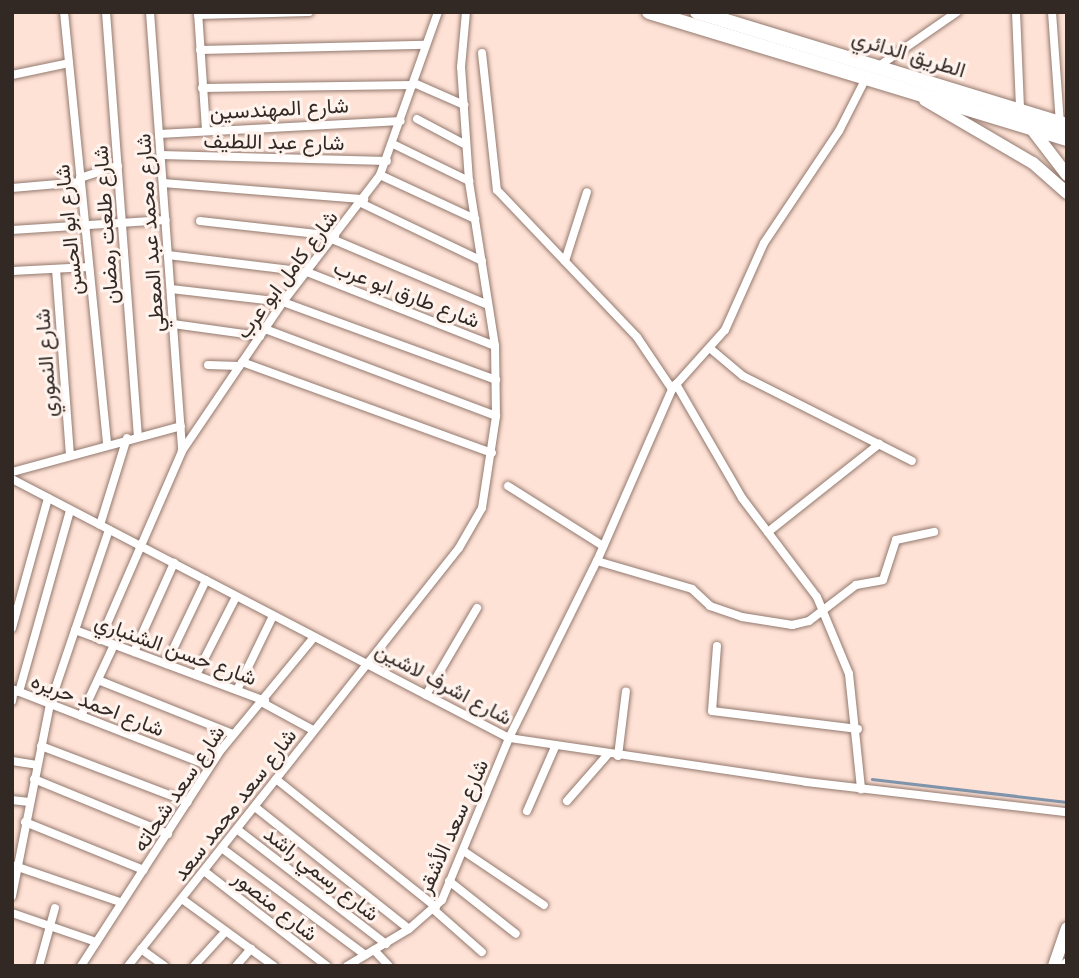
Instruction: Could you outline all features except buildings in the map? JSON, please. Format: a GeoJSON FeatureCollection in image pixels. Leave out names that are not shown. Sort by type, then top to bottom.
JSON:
{"type":"FeatureCollection","features":[{"type":"Feature","properties":{"kind":"highway","name":"الطريق الدائري"},"geometry":{"type":"LineString","coordinates":[[649,12],[900,86],[1067,139]]}},
{"type":"Feature","properties":{"kind":"highway","name":"الطريق الدائري"},"geometry":{"type":"LineString","coordinates":[[697,12],[1064,124]]}},
{"type":"Feature","properties":{"kind":"main road","name":"الطريق الدائري"},"geometry":{"type":"LineString","coordinates":[[900,86],[1033,163],[1067,193]]}},
{"type":"Feature","properties":{"kind":"main road"},"geometry":{"type":"LineString","coordinates":[[1031,128],[1067,175]]}},
{"type":"Feature","properties":{"kind":"main road"},"geometry":{"type":"LineString","coordinates":[[1054,966],[1067,928]]}},
{"type":"Feature","properties":{"kind":"street","name":"شارع ابو الحسن"},"geometry":{"type":"LineString","coordinates":[[64,12],[107,444]]}},
{"type":"Feature","properties":{"kind":"street","name":"شارع طلعت رمضان"},"geometry":{"type":"LineString","coordinates":[[106,12],[138,434]]}},
{"type":"Feature","properties":{"kind":"street","name":"شارع محمد عبد المعطي"},"geometry":{"type":"LineString","coordinates":[[150,12],[182,451]]}},
{"type":"Feature","properties":{"kind":"street"},"geometry":{"type":"LineString","coordinates":[[206,128],[198,14],[309,12]]}},
{"type":"Feature","properties":{"kind":"street","name":"شارع كامل ابو عرب"},"geometry":{"type":"LineString","coordinates":[[100,639],[136,544],[182,451],[283,302],[363,201],[380,175],[438,12]]}},
{"type":"Feature","properties":{"kind":"street","name":"شارع سعد محمد سعد"},"geometry":{"type":"LineString","coordinates":[[128,966],[238,830],[366,661],[475,524],[492,453],[496,380],[495,346],[469,181],[466,145],[466,12]]}},
{"type":"Feature","properties":{"kind":"street"},"geometry":{"type":"LineString","coordinates":[[879,66],[957,12]]}},
{"type":"Feature","properties":{"kind":"street"},"geometry":{"type":"LineString","coordinates":[[1016,12],[1020,109]]}},
{"type":"Feature","properties":{"kind":"street"},"geometry":{"type":"LineString","coordinates":[[1052,12],[1064,124]]}},
{"type":"Feature","properties":{"kind":"street"},"geometry":{"type":"LineString","coordinates":[[200,50],[426,45]]}},
{"type":"Feature","properties":{"kind":"street"},"geometry":{"type":"LineString","coordinates":[[482,53],[497,190],[637,337],[674,387],[768,532],[805,573],[849,674],[858,729],[861,789]]}},
{"type":"Feature","properties":{"kind":"street"},"geometry":{"type":"LineString","coordinates":[[12,75],[69,64]]}},
{"type":"Feature","properties":{"kind":"street"},"geometry":{"type":"LineString","coordinates":[[674,387],[712,350],[764,243],[839,131],[867,76]]}},
{"type":"Feature","properties":{"kind":"street"},"geometry":{"type":"LineString","coordinates":[[202,88],[413,84],[464,105]]}},
{"type":"Feature","properties":{"kind":"street"},"geometry":{"type":"LineString","coordinates":[[417,119],[466,145]]}},
{"type":"Feature","properties":{"kind":"street","name":"شارع المهندسين"},"geometry":{"type":"LineString","coordinates":[[159,134],[206,128],[401,121]]}},
{"type":"Feature","properties":{"kind":"street"},"geometry":{"type":"LineString","coordinates":[[393,144],[469,181]]}},
{"type":"Feature","properties":{"kind":"street","name":"شارع عبد اللطيف"},"geometry":{"type":"LineString","coordinates":[[161,155],[387,161]]}},
{"type":"Feature","properties":{"kind":"street"},"geometry":{"type":"LineString","coordinates":[[12,188],[80,180],[118,166]]}},
{"type":"Feature","properties":{"kind":"street"},"geometry":{"type":"LineString","coordinates":[[380,175],[475,219]]}},
{"type":"Feature","properties":{"kind":"street"},"geometry":{"type":"LineString","coordinates":[[163,183],[363,201],[482,261]]}},
{"type":"Feature","properties":{"kind":"street"},"geometry":{"type":"LineString","coordinates":[[565,261],[587,191]]}},
{"type":"Feature","properties":{"kind":"street"},"geometry":{"type":"LineString","coordinates":[[12,230],[166,220]]}},
{"type":"Feature","properties":{"kind":"street"},"geometry":{"type":"LineString","coordinates":[[200,221],[334,237],[488,305]]}},
{"type":"Feature","properties":{"kind":"street","name":"شارع طارق ابو عرب"},"geometry":{"type":"LineString","coordinates":[[168,255],[307,272],[495,346]]}},
{"type":"Feature","properties":{"kind":"street"},"geometry":{"type":"LineString","coordinates":[[12,271],[89,267]]}},
{"type":"Feature","properties":{"kind":"street","name":"شارع النموري"},"geometry":{"type":"LineString","coordinates":[[55,269],[70,455]]}},
{"type":"Feature","properties":{"kind":"street"},"geometry":{"type":"LineString","coordinates":[[171,289],[283,302],[496,380]]}},
{"type":"Feature","properties":{"kind":"street"},"geometry":{"type":"LineString","coordinates":[[173,324],[263,332],[496,416]]}},
{"type":"Feature","properties":{"kind":"street"},"geometry":{"type":"LineString","coordinates":[[712,350],[743,376],[912,461]]}},
{"type":"Feature","properties":{"kind":"street"},"geometry":{"type":"LineString","coordinates":[[208,365],[241,364],[492,453]]}},
{"type":"Feature","properties":{"kind":"street","name":"شارع سعد الأشقر"},"geometry":{"type":"LineString","coordinates":[[347,966],[410,929],[435,908],[465,852],[509,738],[597,561],[674,387]]}},
{"type":"Feature","properties":{"kind":"street"},"geometry":{"type":"LineString","coordinates":[[12,472],[138,434],[181,426]]}},
{"type":"Feature","properties":{"kind":"street"},"geometry":{"type":"LineString","coordinates":[[100,524],[127,438]]}},
{"type":"Feature","properties":{"kind":"street"},"geometry":{"type":"LineString","coordinates":[[768,532],[879,444]]}},
{"type":"Feature","properties":{"kind":"street","name":"شارع اشرف لاشين"},"geometry":{"type":"LineString","coordinates":[[12,479],[314,638],[366,661],[509,738],[555,747],[861,789],[1067,812]]}},
{"type":"Feature","properties":{"kind":"street"},"geometry":{"type":"LineString","coordinates":[[508,486],[603,546]]}},
{"type":"Feature","properties":{"kind":"street"},"geometry":{"type":"LineString","coordinates":[[12,628],[48,498]]}},
{"type":"Feature","properties":{"kind":"street"},"geometry":{"type":"LineString","coordinates":[[12,701],[71,510]]}},
{"type":"Feature","properties":{"kind":"street"},"geometry":{"type":"LineString","coordinates":[[12,896],[15,865],[50,704],[109,530]]}},
{"type":"Feature","properties":{"kind":"street"},"geometry":{"type":"LineString","coordinates":[[597,561],[692,589],[710,606],[770,624],[792,625],[822,610],[856,585],[889,575],[896,540],[934,532]]}},
{"type":"Feature","properties":{"kind":"street"},"geometry":{"type":"LineString","coordinates":[[134,652],[174,563]]}},
{"type":"Feature","properties":{"kind":"street"},"geometry":{"type":"LineString","coordinates":[[166,664],[206,580]]}},
{"type":"Feature","properties":{"kind":"street"},"geometry":{"type":"LineString","coordinates":[[196,675],[236,597]]}},
{"type":"Feature","properties":{"kind":"street"},"geometry":{"type":"LineString","coordinates":[[426,695],[477,608]]}},
{"type":"Feature","properties":{"kind":"street"},"geometry":{"type":"LineString","coordinates":[[237,690],[273,616]]}},
{"type":"Feature","properties":{"kind":"street","name":"شارع حسن الشنباري"},"geometry":{"type":"LineString","coordinates":[[75,630],[237,690],[313,730]]}},
{"type":"Feature","properties":{"kind":"street","name":"شارع سعد شحاته"},"geometry":{"type":"LineString","coordinates":[[81,966],[210,766],[233,734],[264,702],[314,638]]}},
{"type":"Feature","properties":{"kind":"street"},"geometry":{"type":"LineString","coordinates":[[82,716],[114,645]]}},
{"type":"Feature","properties":{"kind":"street"},"geometry":{"type":"LineString","coordinates":[[717,646],[712,711],[858,729]]}},
{"type":"Feature","properties":{"kind":"street"},"geometry":{"type":"LineString","coordinates":[[98,680],[233,734]]}},
{"type":"Feature","properties":{"kind":"street","name":"شارع احمد حريره"},"geometry":{"type":"LineString","coordinates":[[15,690],[210,766]]}},
{"type":"Feature","properties":{"kind":"street"},"geometry":{"type":"LineString","coordinates":[[567,801],[613,755],[626,691]]}},
{"type":"Feature","properties":{"kind":"street"},"geometry":{"type":"LineString","coordinates":[[41,746],[188,802]]}},
{"type":"Feature","properties":{"kind":"street"},"geometry":{"type":"LineString","coordinates":[[527,811],[555,747]]}},
{"type":"Feature","properties":{"kind":"street"},"geometry":{"type":"LineString","coordinates":[[12,761],[37,765]]}},
{"type":"Feature","properties":{"kind":"street"},"geometry":{"type":"LineString","coordinates":[[34,779],[168,834]]}},
{"type":"Feature","properties":{"kind":"street"},"geometry":{"type":"LineString","coordinates":[[276,779],[435,908],[482,952]]}},
{"type":"Feature","properties":{"kind":"street"},"geometry":{"type":"LineString","coordinates":[[12,800],[29,802]]}},
{"type":"Feature","properties":{"kind":"street"},"geometry":{"type":"LineString","coordinates":[[255,807],[410,929]]}},
{"type":"Feature","properties":{"kind":"street"},"geometry":{"type":"LineString","coordinates":[[25,822],[145,870]]}},
{"type":"Feature","properties":{"kind":"street","name":"شارع رسمي راشد"},"geometry":{"type":"LineString","coordinates":[[238,830],[386,944]]}},
{"type":"Feature","properties":{"kind":"street"},"geometry":{"type":"LineString","coordinates":[[223,849],[365,955]]}},
{"type":"Feature","properties":{"kind":"street"},"geometry":{"type":"LineString","coordinates":[[465,852],[544,905]]}},
{"type":"Feature","properties":{"kind":"street"},"geometry":{"type":"LineString","coordinates":[[15,865],[120,902]]}},
{"type":"Feature","properties":{"kind":"street","name":"شارع منصور"},"geometry":{"type":"LineString","coordinates":[[204,871],[327,966]]}},
{"type":"Feature","properties":{"kind":"street"},"geometry":{"type":"LineString","coordinates":[[449,881],[516,934]]}},
{"type":"Feature","properties":{"kind":"street"},"geometry":{"type":"LineString","coordinates":[[182,899],[274,966]]}},
{"type":"Feature","properties":{"kind":"street"},"geometry":{"type":"LineString","coordinates":[[39,966],[55,908]]}},
{"type":"Feature","properties":{"kind":"street"},"geometry":{"type":"LineString","coordinates":[[12,913],[50,922],[96,942]]}},
{"type":"Feature","properties":{"kind":"street"},"geometry":{"type":"LineString","coordinates":[[194,966],[226,931]]}},
{"type":"Feature","properties":{"kind":"street"},"geometry":{"type":"LineString","coordinates":[[141,949],[164,966]]}},
{"type":"Feature","properties":{"kind":"street"},"geometry":{"type":"LineString","coordinates":[[236,966],[251,949]]}},
{"type":"Feature","properties":{"kind":"street"},"geometry":{"type":"LineString","coordinates":[[374,950],[389,966]]}},
{"type":"Feature","properties":{"kind":"waterway"},"geometry":{"type":"LineString","coordinates":[[872,779],[1067,802]]}}]}
